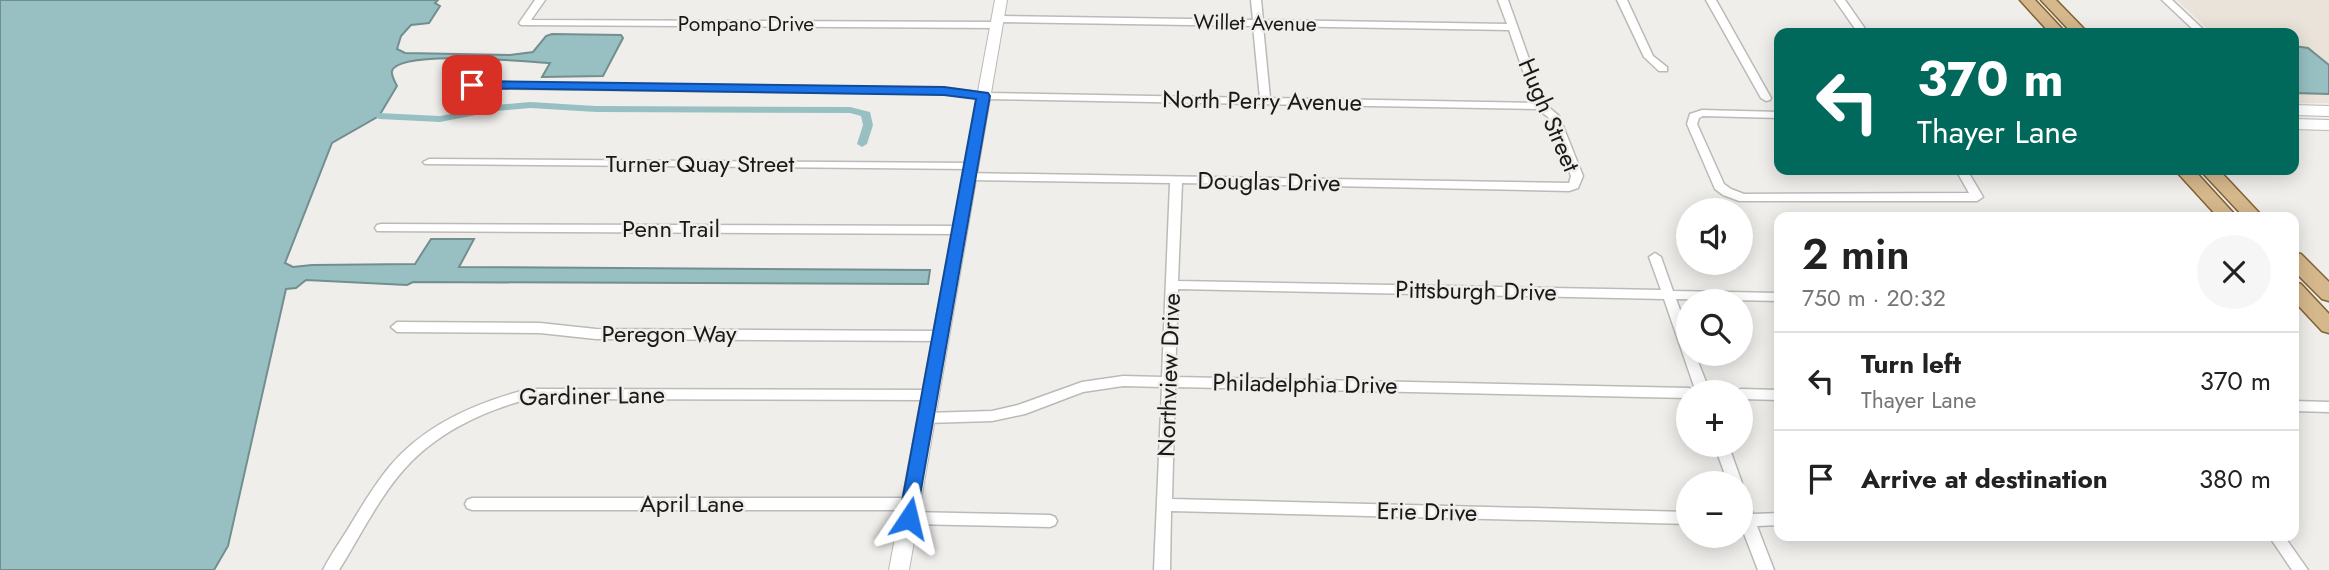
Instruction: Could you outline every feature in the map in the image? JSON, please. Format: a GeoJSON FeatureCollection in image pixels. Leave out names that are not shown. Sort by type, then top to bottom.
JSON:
{"type":"FeatureCollection","features":[{"type":"Feature","properties":{"kind":"main road"},"geometry":{"type":"LineString","coordinates":[[2027,0],[2053,28]]}},
{"type":"Feature","properties":{"kind":"main road"},"geometry":{"type":"LineString","coordinates":[[2048,0],[2075,28]]}},
{"type":"Feature","properties":{"kind":"main road"},"geometry":{"type":"LineString","coordinates":[[2299,110],[2329,111]]}},
{"type":"Feature","properties":{"kind":"main road"},"geometry":{"type":"LineString","coordinates":[[2299,124],[2329,125]]}},
{"type":"Feature","properties":{"kind":"main road"},"geometry":{"type":"LineString","coordinates":[[2189,175],[2223,212]]}},
{"type":"Feature","properties":{"kind":"main road"},"geometry":{"type":"LineString","coordinates":[[2214,175],[2249,212]]}},
{"type":"Feature","properties":{"kind":"main road"},"geometry":{"type":"LineString","coordinates":[[2299,264],[2329,294]]}},
{"type":"Feature","properties":{"kind":"main road"},"geometry":{"type":"LineString","coordinates":[[2299,294],[2329,326]]}},
{"type":"Feature","properties":{"kind":"street","name":"Pompano Drive"},"geometry":{"type":"LineString","coordinates":[[540,0],[524,23],[997,22]]}},
{"type":"Feature","properties":{"kind":"street"},"geometry":{"type":"LineString","coordinates":[[900,570],[1001,0]]}},
{"type":"Feature","properties":{"kind":"street"},"geometry":{"type":"LineString","coordinates":[[1256,0],[1265,101]]}},
{"type":"Feature","properties":{"kind":"street","name":"Hugh Street"},"geometry":{"type":"LineString","coordinates":[[1503,0],[1540,106],[1554,116],[1577,176],[1574,185],[1569,187]]}},
{"type":"Feature","properties":{"kind":"street"},"geometry":{"type":"LineString","coordinates":[[1622,0],[1649,57],[1663,69]]}},
{"type":"Feature","properties":{"kind":"street"},"geometry":{"type":"LineString","coordinates":[[1711,0],[1766,98]]}},
{"type":"Feature","properties":{"kind":"street"},"geometry":{"type":"LineString","coordinates":[[1840,0],[1860,28]]}},
{"type":"Feature","properties":{"kind":"street"},"geometry":{"type":"LineString","coordinates":[[2167,0],[2197,28]]}},
{"type":"Feature","properties":{"kind":"street","name":"Willet Avenue"},"geometry":{"type":"LineString","coordinates":[[997,22],[1513,27]]}},
{"type":"Feature","properties":{"kind":"street","name":"North Perry Avenue"},"geometry":{"type":"LineString","coordinates":[[472,85],[944,91],[984,96],[1540,106]]}},
{"type":"Feature","properties":{"kind":"street"},"geometry":{"type":"LineString","coordinates":[[1774,115],[1702,113],[1694,116],[1692,124],[1719,186],[1727,192],[1743,198],[1977,197],[1965,175]]}},
{"type":"Feature","properties":{"kind":"street","name":"Turner Quay Street"},"geometry":{"type":"LineString","coordinates":[[429,162],[970,171]]}},
{"type":"Feature","properties":{"kind":"street","name":"Douglas Drive"},"geometry":{"type":"LineString","coordinates":[[970,171],[1176,180],[1569,187]]}},
{"type":"Feature","properties":{"kind":"street","name":"Northview Drive"},"geometry":{"type":"LineString","coordinates":[[1162,570],[1176,180]]}},
{"type":"Feature","properties":{"kind":"street","name":"Penn Trail"},"geometry":{"type":"LineString","coordinates":[[381,228],[960,230]]}},
{"type":"Feature","properties":{"kind":"street"},"geometry":{"type":"LineString","coordinates":[[1656,257],[1676,317]]}},
{"type":"Feature","properties":{"kind":"street","name":"Pittsburgh Drive"},"geometry":{"type":"LineString","coordinates":[[1172,285],[1774,298]]}},
{"type":"Feature","properties":{"kind":"street","name":"Peregon Way"},"geometry":{"type":"LineString","coordinates":[[397,327],[540,328],[596,334],[941,336]]}},
{"type":"Feature","properties":{"kind":"street","name":"Philadelphia Drive"},"geometry":{"type":"LineString","coordinates":[[926,418],[992,416],[1020,410],[1074,389],[1108,382],[1676,393]]}},
{"type":"Feature","properties":{"kind":"street","name":"Gardiner Lane"},"geometry":{"type":"LineString","coordinates":[[331,570],[383,488],[410,454],[462,419],[503,399],[529,394],[930,395]]}},
{"type":"Feature","properties":{"kind":"street"},"geometry":{"type":"LineString","coordinates":[[1753,394],[1774,395]]}},
{"type":"Feature","properties":{"kind":"street"},"geometry":{"type":"LineString","coordinates":[[2299,406],[2329,407]]}},
{"type":"Feature","properties":{"kind":"street","name":"April Lane"},"geometry":{"type":"LineString","coordinates":[[472,504],[910,511],[1050,521]]}},
{"type":"Feature","properties":{"kind":"street","name":"Erie Drive"},"geometry":{"type":"LineString","coordinates":[[1164,505],[1676,518]]}},
{"type":"Feature","properties":{"kind":"street"},"geometry":{"type":"LineString","coordinates":[[1753,519],[1774,519]]}},
{"type":"Feature","properties":{"kind":"street"},"geometry":{"type":"LineString","coordinates":[[1753,540],[1766,570]]}},
{"type":"Feature","properties":{"kind":"street"},"geometry":{"type":"LineString","coordinates":[[2280,541],[2300,570]]}},
{"type":"Feature","properties":{"kind":"shaded area"},"geometry":{"type":"Polygon","coordinates":[[[2177,0],[2329,0],[2329,103],[2299,103],[2299,28],[2207,28],[2177,0]]]}},
{"type":"Feature","properties":{"kind":"water"},"geometry":{"type":"Polygon","coordinates":[[[0,0],[438,0],[435,3],[440,6],[429,23],[411,25],[401,36],[397,49],[405,53],[510,55],[533,52],[546,36],[552,34],[621,35],[623,38],[603,76],[542,77],[550,63],[492,59],[417,60],[400,64],[392,71],[397,86],[379,116],[332,143],[285,263],[293,267],[415,264],[431,239],[474,239],[459,267],[930,270],[928,284],[413,282],[407,285],[306,280],[296,288],[286,289],[228,546],[214,570],[0,570],[0,0]]]}},
{"type":"Feature","properties":{"kind":"water"},"geometry":{"type":"Polygon","coordinates":[[[2299,47],[2308,48],[2329,65],[2329,94],[2299,93],[2299,47]]]}},
{"type":"Feature","properties":{"kind":"waterway"},"geometry":{"type":"LineString","coordinates":[[379,116],[440,119],[496,108],[530,105],[596,109],[850,110],[866,114],[868,125],[862,144]]}},
{"type":"Feature","properties":{"kind":"route"},"geometry":{"type":"LineString","coordinates":[[472,85],[944,91],[984,96],[909,518]]}}]}
